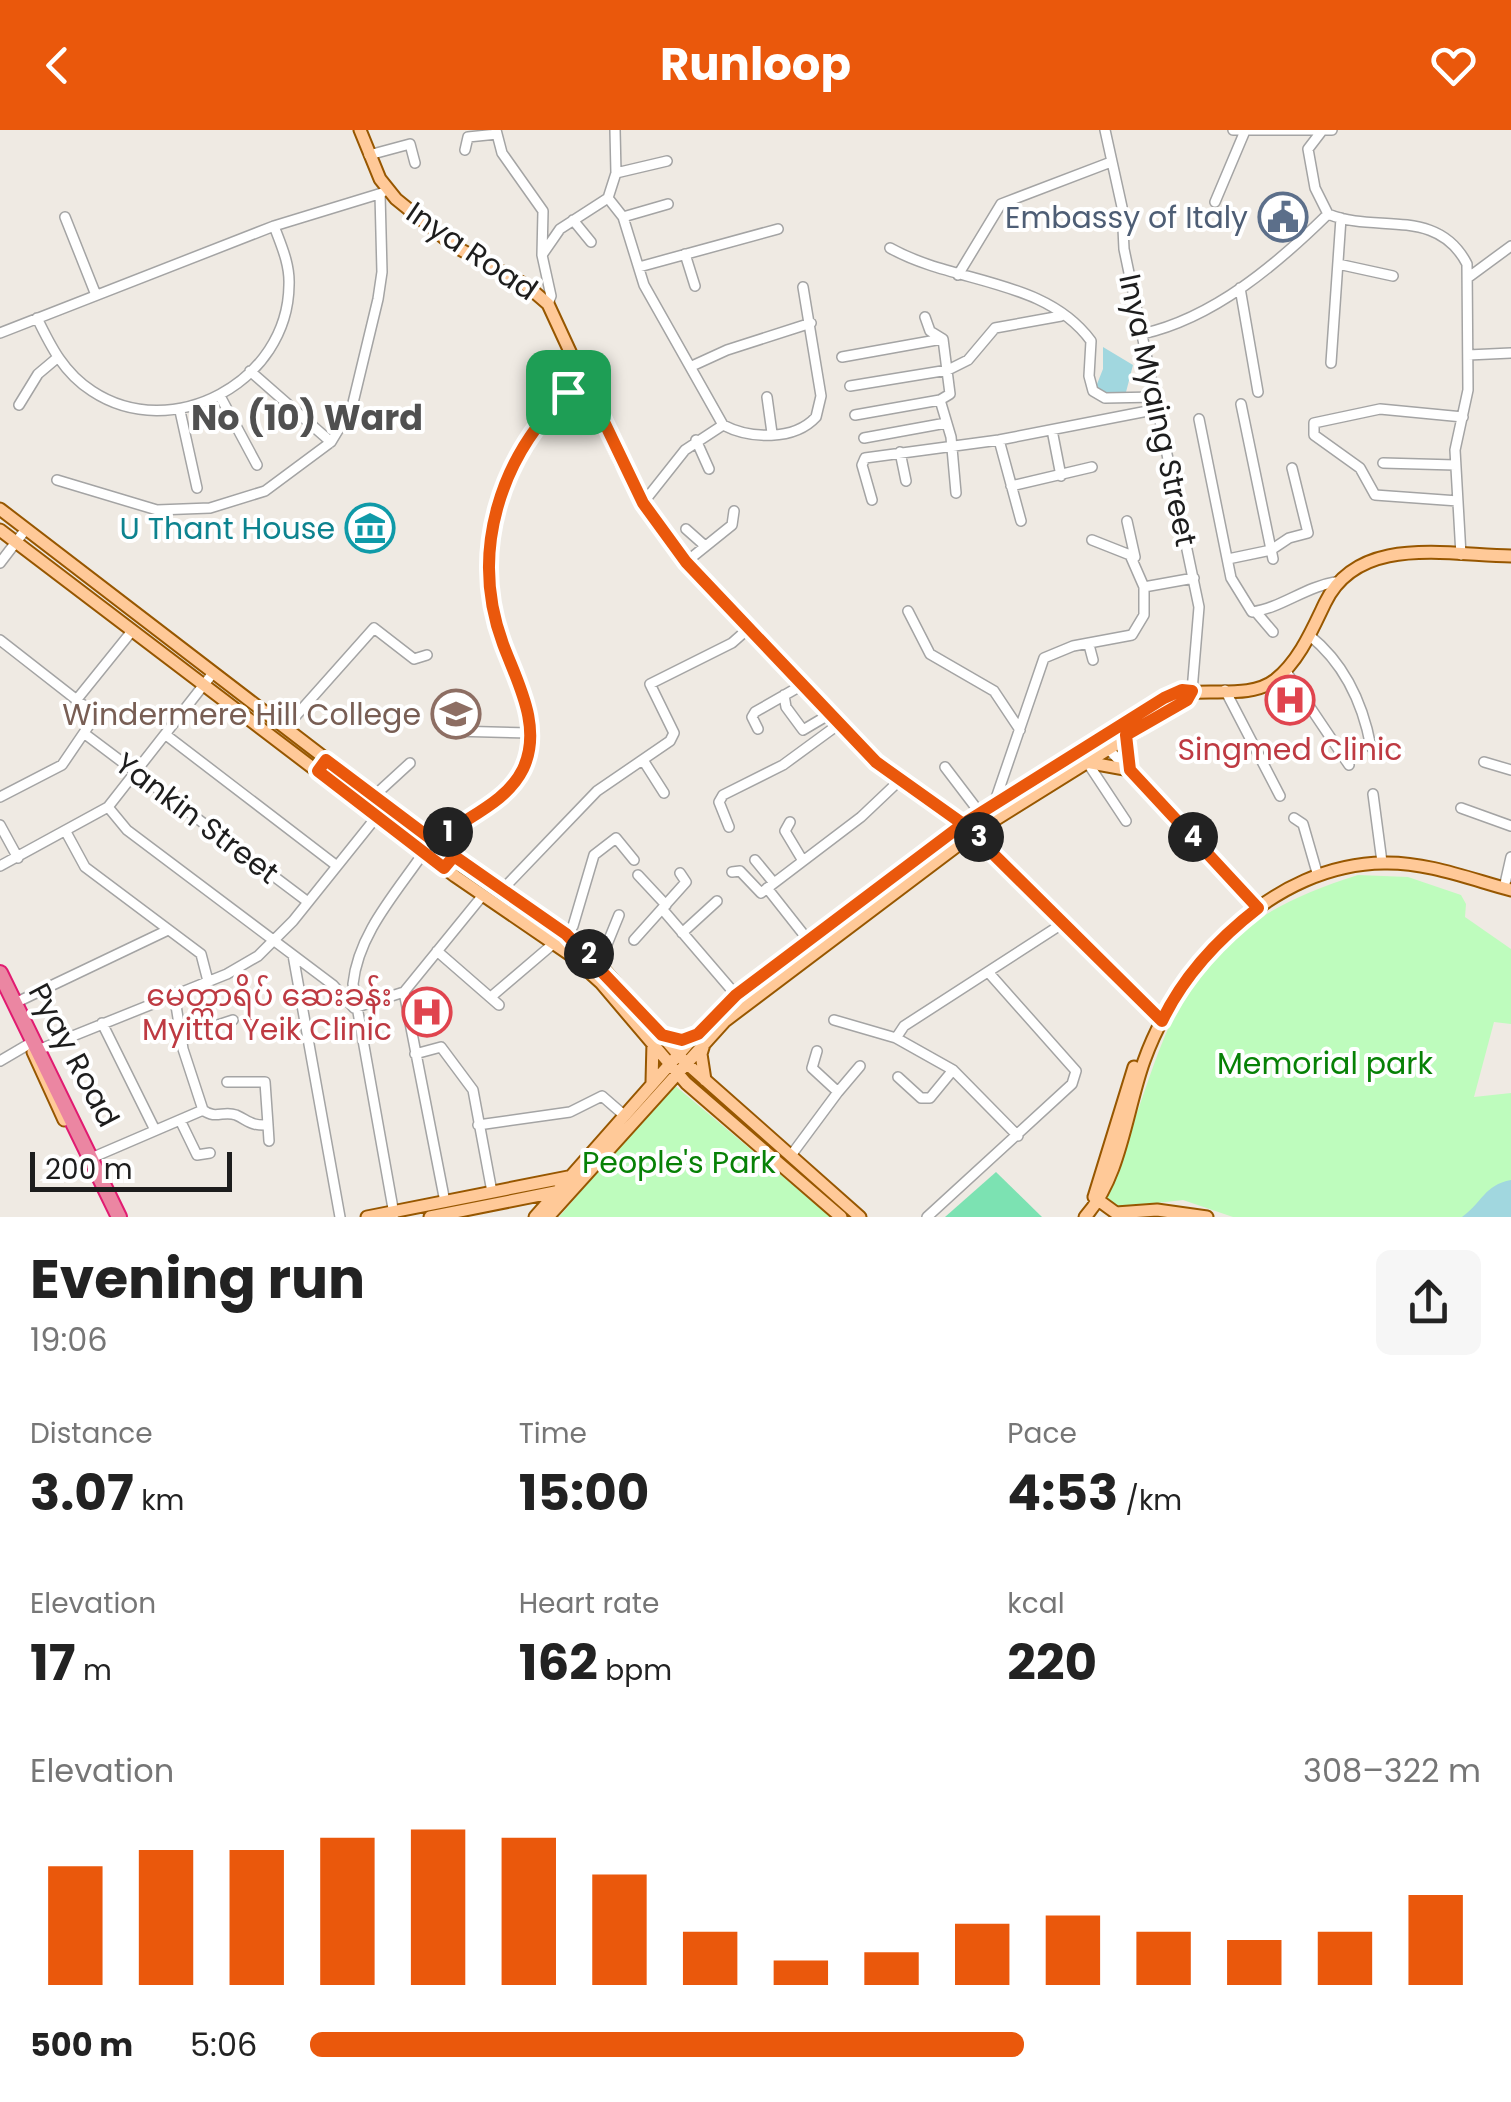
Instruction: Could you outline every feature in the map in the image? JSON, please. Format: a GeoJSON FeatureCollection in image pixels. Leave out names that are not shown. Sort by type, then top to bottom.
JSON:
{"type":"FeatureCollection","features":[{"type":"Feature","properties":{"kind":"highway","name":"Pyay Road"},"geometry":{"type":"LineString","coordinates":[[0,972],[35,1050]]}},
{"type":"Feature","properties":{"kind":"highway","name":"Pyay Road"},"geometry":{"type":"LineString","coordinates":[[0,986],[35,1050]]}},
{"type":"Feature","properties":{"kind":"highway"},"geometry":{"type":"LineString","coordinates":[[35,1050],[116,1217]]}},
{"type":"Feature","properties":{"kind":"main road","name":"Inya Road"},"geometry":{"type":"LineString","coordinates":[[360,130],[384,192],[454,246],[526,286],[548,304],[643,503],[686,562],[899,782],[974,833]]}},
{"type":"Feature","properties":{"kind":"main road"},"geometry":{"type":"LineString","coordinates":[[422,850],[505,793],[523,768],[529,733],[526,703],[492,604],[488,554],[492,528],[505,480],[526,440],[552,407],[584,380]]}},
{"type":"Feature","properties":{"kind":"main road"},"geometry":{"type":"LineString","coordinates":[[0,509],[213,673],[318,771],[444,868],[554,944],[601,982],[657,1038],[682,1040],[702,1036],[963,824],[1103,743],[1164,698],[1182,690],[1225,690],[1272,682],[1309,635],[1335,582],[1355,565],[1411,553],[1511,556]]}},
{"type":"Feature","properties":{"kind":"main road"},"geometry":{"type":"LineString","coordinates":[[0,530],[203,684],[268,724],[285,728],[498,889],[566,934],[598,964],[678,1063],[705,1080],[860,1217]]}},
{"type":"Feature","properties":{"kind":"main road"},"geometry":{"type":"LineString","coordinates":[[81,593],[91,579]]}},
{"type":"Feature","properties":{"kind":"main road"},"geometry":{"type":"LineString","coordinates":[[136,634],[150,624]]}},
{"type":"Feature","properties":{"kind":"main road"},"geometry":{"type":"LineString","coordinates":[[544,1206],[575,1180],[736,995],[1085,762],[1103,743],[1126,735],[1187,700],[1192,691]]}},
{"type":"Feature","properties":{"kind":"main road"},"geometry":{"type":"LineString","coordinates":[[1085,762],[1130,770],[1126,735]]}},
{"type":"Feature","properties":{"kind":"main road"},"geometry":{"type":"LineString","coordinates":[[318,771],[326,760]]}},
{"type":"Feature","properties":{"kind":"main road"},"geometry":{"type":"LineString","coordinates":[[444,868],[454,856]]}},
{"type":"Feature","properties":{"kind":"main road"},"geometry":{"type":"LineString","coordinates":[[1207,1217],[1157,1210],[1128,1216],[1092,1207],[1129,1081],[1187,968],[1256,906],[1317,874],[1382,860],[1424,861],[1508,887]]}},
{"type":"Feature","properties":{"kind":"main road"},"geometry":{"type":"LineString","coordinates":[[485,896],[498,889]]}},
{"type":"Feature","properties":{"kind":"main road"},"geometry":{"type":"LineString","coordinates":[[702,1036],[705,1080]]}},
{"type":"Feature","properties":{"kind":"main road"},"geometry":{"type":"LineString","coordinates":[[657,1038],[657,1088]]}},
{"type":"Feature","properties":{"kind":"main road","name":"Pyay Road"},"geometry":{"type":"LineString","coordinates":[[35,1050],[46,1054],[127,1217]]}},
{"type":"Feature","properties":{"kind":"main road"},"geometry":{"type":"LineString","coordinates":[[678,1063],[686,1083],[840,1217]]}},
{"type":"Feature","properties":{"kind":"main road"},"geometry":{"type":"LineString","coordinates":[[536,1217],[559,1191],[575,1180],[625,1116],[657,1088],[686,1083]]}},
{"type":"Feature","properties":{"kind":"main road"},"geometry":{"type":"LineString","coordinates":[[430,1217],[575,1180]]}},
{"type":"Feature","properties":{"kind":"main road"},"geometry":{"type":"LineString","coordinates":[[368,1217],[492,1192],[544,1206]]}},
{"type":"Feature","properties":{"kind":"street"},"geometry":{"type":"LineString","coordinates":[[542,255],[554,236],[608,198],[616,173],[614,130]]}},
{"type":"Feature","properties":{"kind":"street","name":"Inya Myaing Street"},"geometry":{"type":"LineString","coordinates":[[1105,130],[1122,208],[1124,249],[1194,578],[1200,628],[1192,691]]}},
{"type":"Feature","properties":{"kind":"street"},"geometry":{"type":"LineString","coordinates":[[1233,130],[1326,131]]}},
{"type":"Feature","properties":{"kind":"street"},"geometry":{"type":"LineString","coordinates":[[1308,149],[1326,131]]}},
{"type":"Feature","properties":{"kind":"street"},"geometry":{"type":"LineString","coordinates":[[465,150],[468,137],[497,132],[502,153],[543,211],[542,255],[552,296],[548,304]]}},
{"type":"Feature","properties":{"kind":"street"},"geometry":{"type":"LineString","coordinates":[[1215,202],[1245,132]]}},
{"type":"Feature","properties":{"kind":"street"},"geometry":{"type":"LineString","coordinates":[[1286,132],[1308,149],[1315,188],[1335,216],[1338,264],[1331,363]]}},
{"type":"Feature","properties":{"kind":"street"},"geometry":{"type":"LineString","coordinates":[[369,155],[410,144],[416,163]]}},
{"type":"Feature","properties":{"kind":"street"},"geometry":{"type":"LineString","coordinates":[[616,173],[667,162]]}},
{"type":"Feature","properties":{"kind":"street"},"geometry":{"type":"LineString","coordinates":[[958,274],[1001,204],[1112,162]]}},
{"type":"Feature","properties":{"kind":"street"},"geometry":{"type":"LineString","coordinates":[[0,332],[274,226],[384,192],[378,298],[352,407],[331,442],[265,490],[201,510],[158,510],[57,480]]}},
{"type":"Feature","properties":{"kind":"street"},"geometry":{"type":"LineString","coordinates":[[608,198],[623,217],[652,302],[723,425],[744,436],[797,432],[816,417],[821,396],[803,287]]}},
{"type":"Feature","properties":{"kind":"street"},"geometry":{"type":"LineString","coordinates":[[623,217],[668,204]]}},
{"type":"Feature","properties":{"kind":"street"},"geometry":{"type":"LineString","coordinates":[[1142,334],[1202,311],[1240,288],[1335,216],[1432,230],[1461,252],[1469,278],[1468,356],[1455,465],[1461,555]]}},
{"type":"Feature","properties":{"kind":"street"},"geometry":{"type":"LineString","coordinates":[[65,217],[96,295]]}},
{"type":"Feature","properties":{"kind":"street"},"geometry":{"type":"LineString","coordinates":[[573,220],[590,242]]}},
{"type":"Feature","properties":{"kind":"street"},"geometry":{"type":"LineString","coordinates":[[37,318],[57,358],[90,390],[112,402],[136,410],[180,410],[220,396],[250,372],[278,333],[290,288],[288,264],[274,226]]}},
{"type":"Feature","properties":{"kind":"street"},"geometry":{"type":"LineString","coordinates":[[639,267],[778,229]]}},
{"type":"Feature","properties":{"kind":"street"},"geometry":{"type":"LineString","coordinates":[[1469,278],[1511,246]]}},
{"type":"Feature","properties":{"kind":"street"},"geometry":{"type":"LineString","coordinates":[[890,248],[916,263],[1040,298],[1091,341],[1089,376],[1093,392],[1106,398],[1156,397]]}},
{"type":"Feature","properties":{"kind":"street"},"geometry":{"type":"LineString","coordinates":[[685,254],[695,286]]}},
{"type":"Feature","properties":{"kind":"street"},"geometry":{"type":"LineString","coordinates":[[1338,264],[1393,276]]}},
{"type":"Feature","properties":{"kind":"street"},"geometry":{"type":"LineString","coordinates":[[1240,288],[1258,392]]}},
{"type":"Feature","properties":{"kind":"street"},"geometry":{"type":"LineString","coordinates":[[850,386],[948,370],[968,360],[994,328],[1061,316]]}},
{"type":"Feature","properties":{"kind":"street"},"geometry":{"type":"LineString","coordinates":[[855,415],[950,397],[942,339],[930,331],[924,317]]}},
{"type":"Feature","properties":{"kind":"street"},"geometry":{"type":"LineString","coordinates":[[692,366],[811,322]]}},
{"type":"Feature","properties":{"kind":"street"},"geometry":{"type":"LineString","coordinates":[[842,357],[942,339]]}},
{"type":"Feature","properties":{"kind":"street"},"geometry":{"type":"LineString","coordinates":[[1468,356],[1511,353]]}},
{"type":"Feature","properties":{"kind":"street"},"geometry":{"type":"LineString","coordinates":[[20,405],[38,374],[57,358]]}},
{"type":"Feature","properties":{"kind":"street"},"geometry":{"type":"LineString","coordinates":[[250,372],[331,442]]}},
{"type":"Feature","properties":{"kind":"street"},"geometry":{"type":"LineString","coordinates":[[220,396],[257,464]]}},
{"type":"Feature","properties":{"kind":"street"},"geometry":{"type":"LineString","coordinates":[[767,397],[772,433]]}},
{"type":"Feature","properties":{"kind":"street"},"geometry":{"type":"LineString","coordinates":[[940,400],[956,493]]}},
{"type":"Feature","properties":{"kind":"street"},"geometry":{"type":"LineString","coordinates":[[1241,404],[1272,554]]}},
{"type":"Feature","properties":{"kind":"street"},"geometry":{"type":"LineString","coordinates":[[872,500],[862,460],[999,440],[1158,409]]}},
{"type":"Feature","properties":{"kind":"street"},"geometry":{"type":"LineString","coordinates":[[1458,501],[1374,495],[1360,468],[1314,435],[1314,423],[1380,409],[1462,417]]}},
{"type":"Feature","properties":{"kind":"street"},"geometry":{"type":"LineString","coordinates":[[180,410],[197,488]]}},
{"type":"Feature","properties":{"kind":"street"},"geometry":{"type":"LineString","coordinates":[[1199,419],[1228,559],[1242,602],[1273,632]]}},
{"type":"Feature","properties":{"kind":"street"},"geometry":{"type":"LineString","coordinates":[[864,438],[946,423]]}},
{"type":"Feature","properties":{"kind":"street"},"geometry":{"type":"LineString","coordinates":[[643,503],[696,440],[723,425]]}},
{"type":"Feature","properties":{"kind":"street"},"geometry":{"type":"LineString","coordinates":[[1052,430],[1060,476]]}},
{"type":"Feature","properties":{"kind":"street"},"geometry":{"type":"LineString","coordinates":[[696,440],[710,469]]}},
{"type":"Feature","properties":{"kind":"street"},"geometry":{"type":"LineString","coordinates":[[999,440],[1021,521]]}},
{"type":"Feature","properties":{"kind":"street"},"geometry":{"type":"LineString","coordinates":[[900,452],[906,482]]}},
{"type":"Feature","properties":{"kind":"street"},"geometry":{"type":"LineString","coordinates":[[1383,463],[1455,465]]}},
{"type":"Feature","properties":{"kind":"street"},"geometry":{"type":"LineString","coordinates":[[1011,486],[1092,467]]}},
{"type":"Feature","properties":{"kind":"street"},"geometry":{"type":"LineString","coordinates":[[1228,559],[1272,554],[1308,532],[1292,468]]}},
{"type":"Feature","properties":{"kind":"street"},"geometry":{"type":"LineString","coordinates":[[686,562],[732,525],[734,511]]}},
{"type":"Feature","properties":{"kind":"street"},"geometry":{"type":"LineString","coordinates":[[994,804],[1044,658],[1138,630],[1144,587],[1127,521]]}},
{"type":"Feature","properties":{"kind":"street"},"geometry":{"type":"LineString","coordinates":[[0,563],[26,529]]}},
{"type":"Feature","properties":{"kind":"street"},"geometry":{"type":"LineString","coordinates":[[686,530],[704,545]]}},
{"type":"Feature","properties":{"kind":"street"},"geometry":{"type":"LineString","coordinates":[[1092,540],[1136,560]]}},
{"type":"Feature","properties":{"kind":"street"},"geometry":{"type":"LineString","coordinates":[[1144,587],[1194,578]]}},
{"type":"Feature","properties":{"kind":"street"},"geometry":{"type":"LineString","coordinates":[[1256,612],[1312,586],[1335,582]]}},
{"type":"Feature","properties":{"kind":"street"},"geometry":{"type":"LineString","coordinates":[[908,611],[930,654],[994,691],[1020,730]]}},
{"type":"Feature","properties":{"kind":"street"},"geometry":{"type":"LineString","coordinates":[[285,728],[374,628],[414,659],[427,655]]}},
{"type":"Feature","properties":{"kind":"street"},"geometry":{"type":"LineString","coordinates":[[498,889],[597,791],[644,760],[674,733],[650,684],[732,643],[750,628]]}},
{"type":"Feature","properties":{"kind":"street"},"geometry":{"type":"LineString","coordinates":[[78,698],[136,634]]}},
{"type":"Feature","properties":{"kind":"street"},"geometry":{"type":"LineString","coordinates":[[1309,635],[1342,672],[1366,720],[1370,747]]}},
{"type":"Feature","properties":{"kind":"street"},"geometry":{"type":"LineString","coordinates":[[0,640],[96,715],[62,764],[0,796]]}},
{"type":"Feature","properties":{"kind":"street"},"geometry":{"type":"LineString","coordinates":[[1089,644],[1094,660]]}},
{"type":"Feature","properties":{"kind":"street"},"geometry":{"type":"LineString","coordinates":[[1285,670],[1349,764]]}},
{"type":"Feature","properties":{"kind":"street"},"geometry":{"type":"LineString","coordinates":[[0,866],[108,807],[138,774],[213,673]]}},
{"type":"Feature","properties":{"kind":"street"},"geometry":{"type":"LineString","coordinates":[[758,729],[753,714],[804,684]]}},
{"type":"Feature","properties":{"kind":"street"},"geometry":{"type":"LineString","coordinates":[[1225,690],[1280,796]]}},
{"type":"Feature","properties":{"kind":"street"},"geometry":{"type":"LineString","coordinates":[[784,696],[786,707],[803,730],[834,719]]}},
{"type":"Feature","properties":{"kind":"street"},"geometry":{"type":"LineString","coordinates":[[729,827],[719,802],[723,794],[783,765],[834,719]]}},
{"type":"Feature","properties":{"kind":"street"},"geometry":{"type":"LineString","coordinates":[[452,732],[529,733]]}},
{"type":"Feature","properties":{"kind":"street","name":"Yankin Street"},"geometry":{"type":"LineString","coordinates":[[85,734],[308,902]]}},
{"type":"Feature","properties":{"kind":"street"},"geometry":{"type":"LineString","coordinates":[[166,736],[337,866]]}},
{"type":"Feature","properties":{"kind":"street"},"geometry":{"type":"LineString","coordinates":[[1103,743],[1256,906]]}},
{"type":"Feature","properties":{"kind":"street"},"geometry":{"type":"LineString","coordinates":[[644,760],[664,793]]}},
{"type":"Feature","properties":{"kind":"street"},"geometry":{"type":"LineString","coordinates":[[1085,762],[1126,820]]}},
{"type":"Feature","properties":{"kind":"street"},"geometry":{"type":"LineString","coordinates":[[1484,762],[1511,770]]}},
{"type":"Feature","properties":{"kind":"street"},"geometry":{"type":"LineString","coordinates":[[374,796],[410,763]]}},
{"type":"Feature","properties":{"kind":"street"},"geometry":{"type":"LineString","coordinates":[[945,767],[980,814]]}},
{"type":"Feature","properties":{"kind":"street"},"geometry":{"type":"LineString","coordinates":[[732,872],[740,870],[758,893],[899,782]]}},
{"type":"Feature","properties":{"kind":"street"},"geometry":{"type":"LineString","coordinates":[[1374,794],[1382,860]]}},
{"type":"Feature","properties":{"kind":"street"},"geometry":{"type":"LineString","coordinates":[[0,1061],[208,981],[258,956],[308,902],[386,804]]}},
{"type":"Feature","properties":{"kind":"street"},"geometry":{"type":"LineString","coordinates":[[108,807],[128,830],[333,984],[354,1008]]}},
{"type":"Feature","properties":{"kind":"street"},"geometry":{"type":"LineString","coordinates":[[1462,808],[1511,826]]}},
{"type":"Feature","properties":{"kind":"street"},"geometry":{"type":"LineString","coordinates":[[1294,818],[1303,824],[1317,874]]}},
{"type":"Feature","properties":{"kind":"street"},"geometry":{"type":"LineString","coordinates":[[790,822],[785,831],[803,860]]}},
{"type":"Feature","properties":{"kind":"street"},"geometry":{"type":"LineString","coordinates":[[0,825],[18,858]]}},
{"type":"Feature","properties":{"kind":"street"},"geometry":{"type":"LineString","coordinates":[[66,832],[84,868],[201,954],[208,981]]}},
{"type":"Feature","properties":{"kind":"street"},"geometry":{"type":"LineString","coordinates":[[974,833],[1159,1020]]}},
{"type":"Feature","properties":{"kind":"street"},"geometry":{"type":"LineString","coordinates":[[566,934],[573,926],[594,855],[616,838],[634,860]]}},
{"type":"Feature","properties":{"kind":"street"},"geometry":{"type":"LineString","coordinates":[[394,1214],[354,1008],[356,957],[422,850]]}},
{"type":"Feature","properties":{"kind":"street"},"geometry":{"type":"LineString","coordinates":[[1508,887],[1511,856]]}},
{"type":"Feature","properties":{"kind":"street"},"geometry":{"type":"LineString","coordinates":[[755,860],[812,946]]}},
{"type":"Feature","properties":{"kind":"street"},"geometry":{"type":"LineString","coordinates":[[634,940],[686,882],[680,874]]}},
{"type":"Feature","properties":{"kind":"street"},"geometry":{"type":"LineString","coordinates":[[638,875],[736,995]]}},
{"type":"Feature","properties":{"kind":"street"},"geometry":{"type":"LineString","coordinates":[[354,1008],[404,992],[485,896]]}},
{"type":"Feature","properties":{"kind":"street"},"geometry":{"type":"LineString","coordinates":[[682,932],[717,901]]}},
{"type":"Feature","properties":{"kind":"street"},"geometry":{"type":"LineString","coordinates":[[598,964],[618,915]]}},
{"type":"Feature","properties":{"kind":"street"},"geometry":{"type":"LineString","coordinates":[[896,1037],[1065,922]]}},
{"type":"Feature","properties":{"kind":"street"},"geometry":{"type":"LineString","coordinates":[[15,1003],[168,930]]}},
{"type":"Feature","properties":{"kind":"street"},"geometry":{"type":"LineString","coordinates":[[436,951],[496,1001],[554,944]]}},
{"type":"Feature","properties":{"kind":"street"},"geometry":{"type":"LineString","coordinates":[[294,955],[340,1217]]}},
{"type":"Feature","properties":{"kind":"street"},"geometry":{"type":"LineString","coordinates":[[927,1217],[1072,1084],[1076,1071],[989,973]]}},
{"type":"Feature","properties":{"kind":"street"},"geometry":{"type":"LineString","coordinates":[[404,992],[445,1202]]}},
{"type":"Feature","properties":{"kind":"street"},"geometry":{"type":"LineString","coordinates":[[174,993],[181,1037],[203,1110],[210,1116],[237,1116],[250,1126],[268,1125]]}},
{"type":"Feature","properties":{"kind":"street"},"geometry":{"type":"LineString","coordinates":[[181,1037],[232,1020]]}},
{"type":"Feature","properties":{"kind":"street"},"geometry":{"type":"LineString","coordinates":[[834,1020],[896,1037],[952,1070],[1018,1136]]}},
{"type":"Feature","properties":{"kind":"street"},"geometry":{"type":"LineString","coordinates":[[102,1023],[155,1130]]}},
{"type":"Feature","properties":{"kind":"street"},"geometry":{"type":"LineString","coordinates":[[416,1054],[441,1048],[473,1090],[492,1192]]}},
{"type":"Feature","properties":{"kind":"street"},"geometry":{"type":"LineString","coordinates":[[816,1051],[812,1068],[838,1092]]}},
{"type":"Feature","properties":{"kind":"street"},"geometry":{"type":"LineString","coordinates":[[792,1154],[860,1066]]}},
{"type":"Feature","properties":{"kind":"street"},"geometry":{"type":"LineString","coordinates":[[898,1077],[921,1098],[930,1098],[952,1070]]}},
{"type":"Feature","properties":{"kind":"street"},"geometry":{"type":"LineString","coordinates":[[227,1082],[265,1082],[269,1141]]}},
{"type":"Feature","properties":{"kind":"street"},"geometry":{"type":"LineString","coordinates":[[478,1125],[570,1112],[602,1096],[625,1116]]}},
{"type":"Feature","properties":{"kind":"street"},"geometry":{"type":"LineString","coordinates":[[96,1156],[203,1110]]}},
{"type":"Feature","properties":{"kind":"street"},"geometry":{"type":"LineString","coordinates":[[180,1120],[192,1151],[197,1155],[210,1153]]}},
{"type":"Feature","properties":{"kind":"green space","name":"Memorial park"},"geometry":{"type":"Polygon","coordinates":[[[1358,875],[1408,877],[1461,895],[1466,904],[1465,917],[1511,949],[1511,1024],[1494,1022],[1474,1097],[1511,1093],[1511,1217],[1233,1217],[1183,1200],[1114,1208],[1105,1199],[1163,1040],[1183,998],[1209,961],[1245,929],[1293,900],[1358,875]]]}},
{"type":"Feature","properties":{"kind":"green space","name":"People's Park"},"geometry":{"type":"Polygon","coordinates":[[[673,1084],[831,1217],[559,1217],[673,1084]]]}},
{"type":"Feature","properties":{"kind":"green space"},"geometry":{"type":"Polygon","coordinates":[[[996,1172],[1042,1217],[945,1217],[996,1172]]]}},
{"type":"Feature","properties":{"kind":"water"},"geometry":{"type":"Polygon","coordinates":[[[1103,347],[1133,365],[1125,396],[1095,389],[1103,369],[1103,347]]]}},
{"type":"Feature","properties":{"kind":"water"},"geometry":{"type":"Polygon","coordinates":[[[1511,1180],[1511,1217],[1462,1217],[1489,1190],[1511,1180]]]}},
{"type":"Feature","properties":{"kind":"place","name":"Embassy of Italy"},"geometry":{"type":"Point","coordinates":[1283,217]}},
{"type":"Feature","properties":{"kind":"place","name":"U Thant House"},"geometry":{"type":"Point","coordinates":[370,528]}},
{"type":"Feature","properties":{"kind":"place","name":"Singmed Clinic"},"geometry":{"type":"Point","coordinates":[1290,700]}},
{"type":"Feature","properties":{"kind":"place","name":"Windermere Hill College"},"geometry":{"type":"Point","coordinates":[456,714]}},
{"type":"Feature","properties":{"kind":"place","name":"မေတ္တာရိပ် ဆေးခန်း Myitta Yeik Clinic"},"geometry":{"type":"Point","coordinates":[427,1012]}},
{"type":"Feature","properties":{"kind":"district","name":"No (10) Ward"},"geometry":{"type":"Point","coordinates":[307,417]}},
{"type":"Feature","properties":{"kind":"route"},"geometry":{"type":"LineString","coordinates":[[568,392],[536,426],[512,464],[498,502],[488,554],[495,621],[526,703],[526,760],[514,782],[499,799],[435,842],[326,760],[318,771],[444,868],[454,856],[566,934],[662,1035],[673,1040],[698,1034],[736,995],[963,824],[1162,1021],[1178,989],[1199,963],[1258,908],[1130,770],[1126,735],[1187,700],[1192,691],[1182,690],[1164,698],[963,824],[876,762],[694,572],[647,509],[584,380],[568,392]]}}]}
